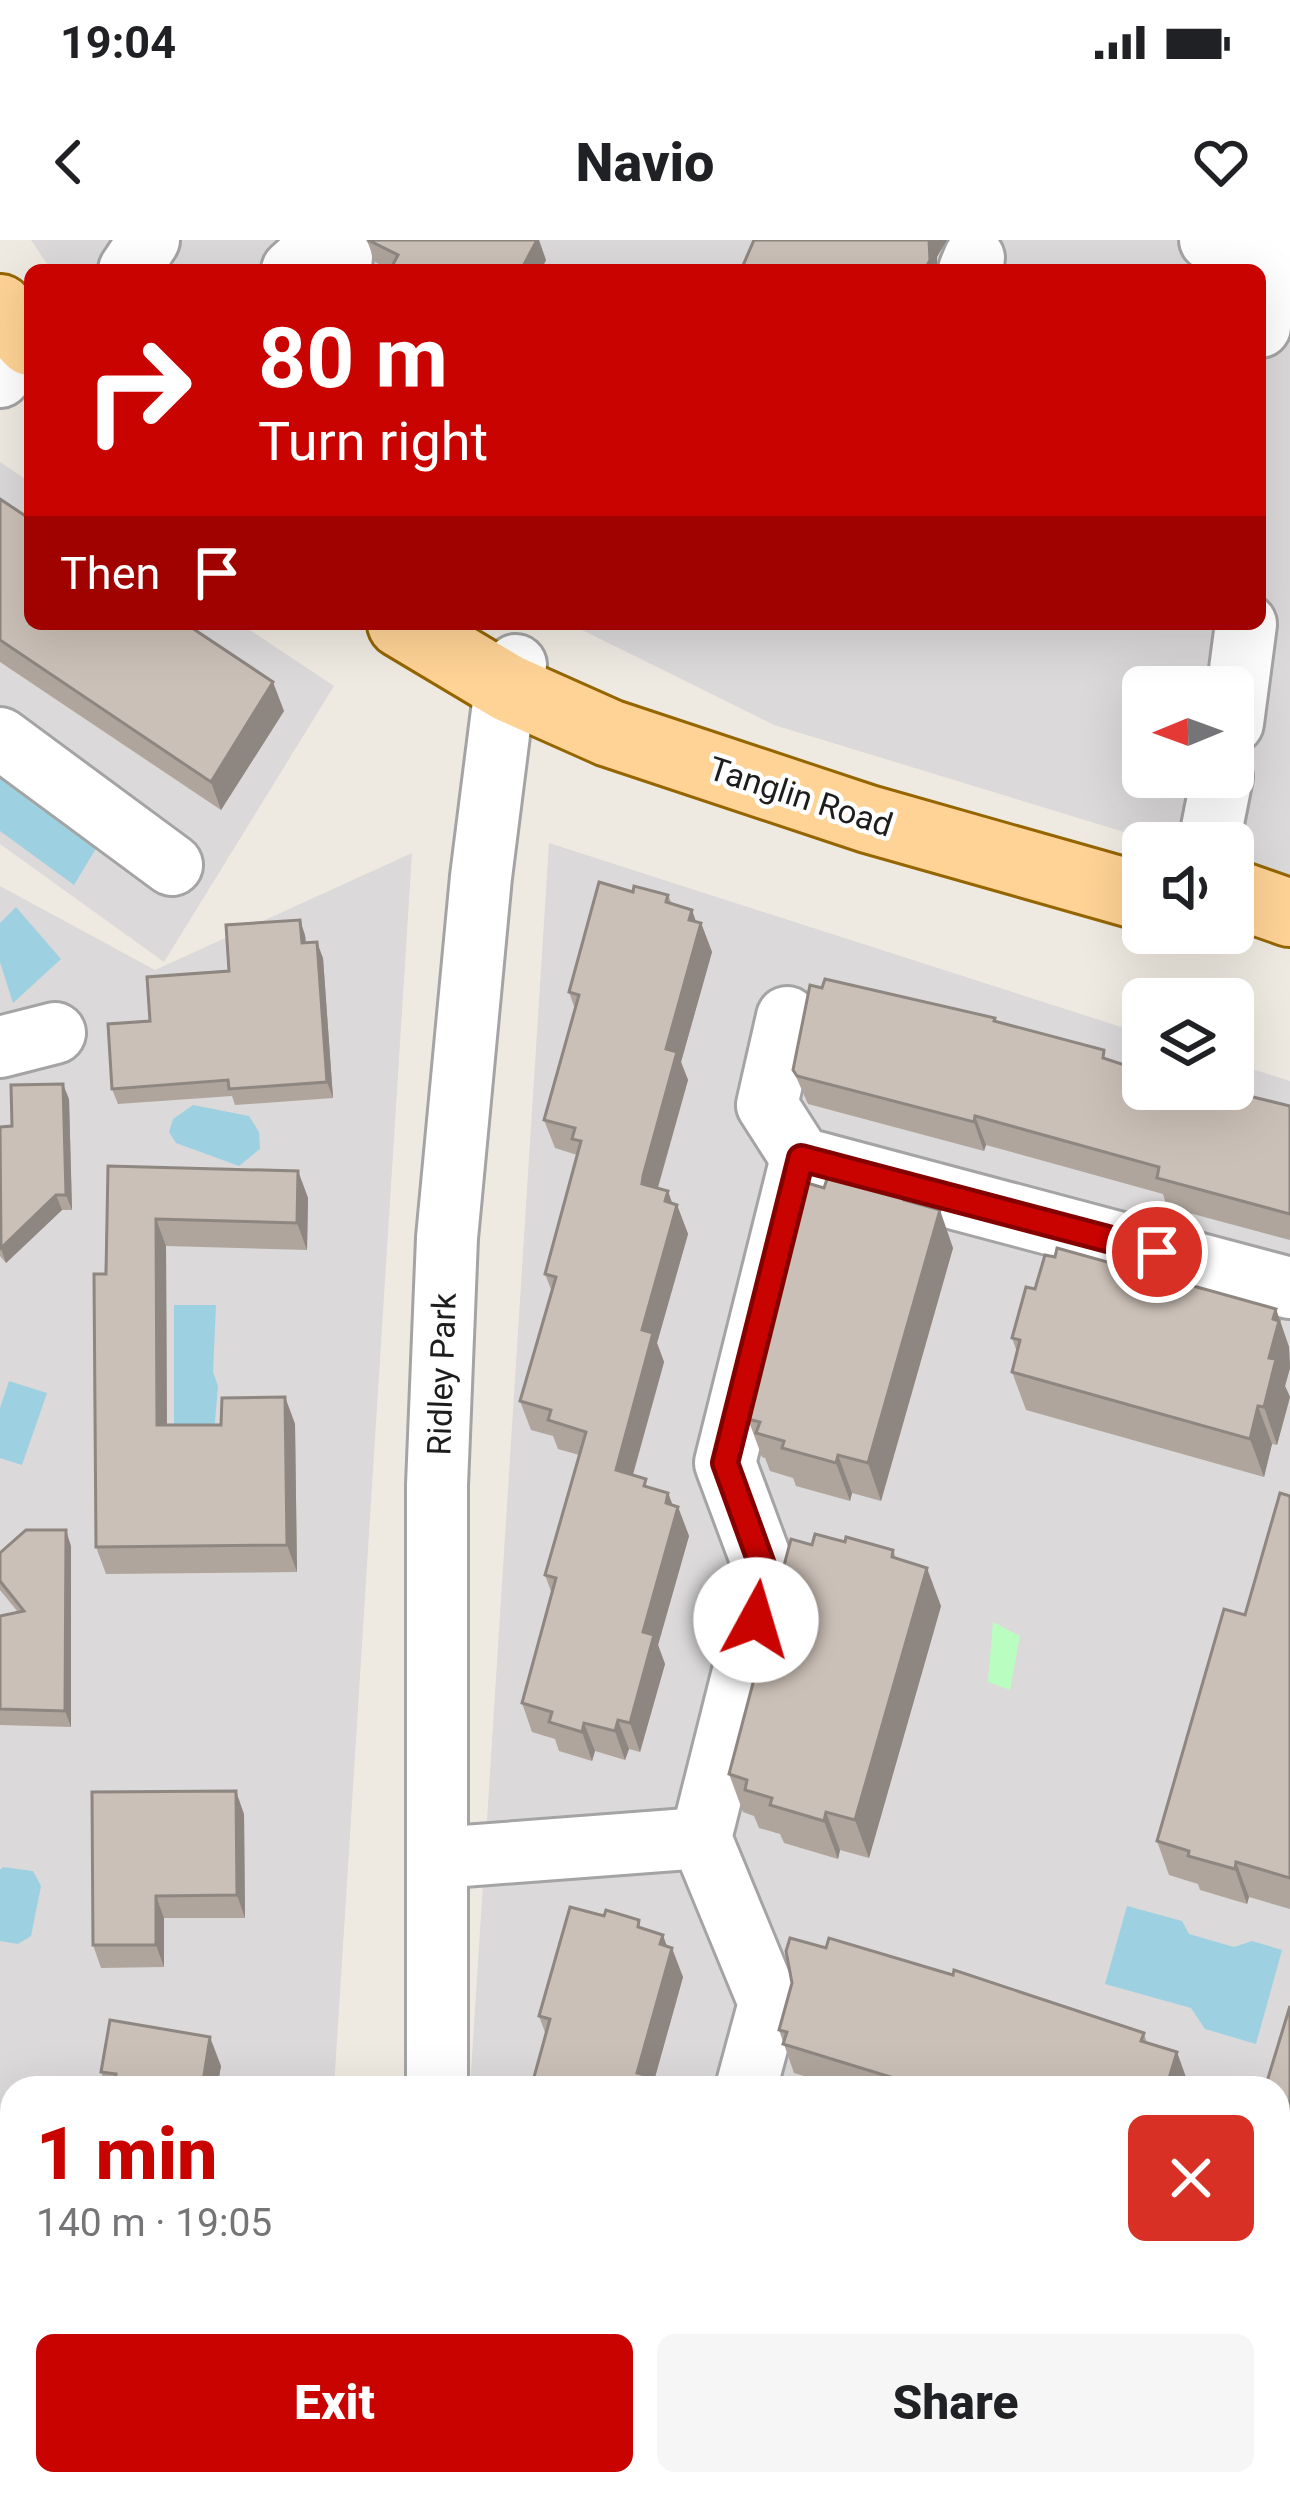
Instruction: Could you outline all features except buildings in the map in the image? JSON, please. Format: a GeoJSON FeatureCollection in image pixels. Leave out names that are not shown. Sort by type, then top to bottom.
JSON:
{"type":"FeatureCollection","features":[{"type":"Feature","properties":{"kind":"main road"},"geometry":{"type":"LineString","coordinates":[[0,308],[24,336]]}},
{"type":"Feature","properties":{"kind":"main road","name":"Tanglin Road"},"geometry":{"type":"LineString","coordinates":[[413,630],[609,733],[868,819],[1122,891]]}},
{"type":"Feature","properties":{"kind":"main road","name":"Tanglin Road"},"geometry":{"type":"LineString","coordinates":[[498,672],[941,818],[1122,863]]}},
{"type":"Feature","properties":{"kind":"main road"},"geometry":{"type":"LineString","coordinates":[[1254,900],[1290,913]]}},
{"type":"Feature","properties":{"kind":"main road"},"geometry":{"type":"LineString","coordinates":[[1254,931],[1290,943]]}},
{"type":"Feature","properties":{"kind":"street"},"geometry":{"type":"LineString","coordinates":[[1210,240],[1264,254]]}},
{"type":"Feature","properties":{"kind":"street"},"geometry":{"type":"LineString","coordinates":[[0,377],[24,348]]}},
{"type":"Feature","properties":{"kind":"street"},"geometry":{"type":"LineString","coordinates":[[1240,666],[1245,630]]}},
{"type":"Feature","properties":{"kind":"street","name":"Ridley Park"},"geometry":{"type":"LineString","coordinates":[[437,2076],[437,1485],[447,1238],[498,672]]}},
{"type":"Feature","properties":{"kind":"street"},"geometry":{"type":"LineString","coordinates":[[0,738],[172,865]]}},
{"type":"Feature","properties":{"kind":"street"},"geometry":{"type":"LineString","coordinates":[[787,1017],[766,1105],[801,1158],[1290,1288]]}},
{"type":"Feature","properties":{"kind":"street"},"geometry":{"type":"LineString","coordinates":[[749,2076],[769,2002],[701,1838],[766,1576],[725,1463],[801,1158]]}},
{"type":"Feature","properties":{"kind":"street"},"geometry":{"type":"LineString","coordinates":[[437,1858],[701,1838]]}},
{"type":"Feature","properties":{"kind":"shaded area"},"geometry":{"type":"Polygon","coordinates":[[[31,240],[1290,240],[1290,883],[1254,872],[1254,822],[1122,822],[1122,831],[774,725],[582,630],[1266,630],[1266,264],[47,264],[31,240]]]}},
{"type":"Feature","properties":{"kind":"shaded area"},"geometry":{"type":"Polygon","coordinates":[[[0,462],[24,478],[24,630],[250,630],[334,686],[164,962],[0,844],[0,462]]]}},
{"type":"Feature","properties":{"kind":"shaded area"},"geometry":{"type":"Polygon","coordinates":[[[549,843],[1122,1027],[1122,1110],[1254,1110],[1254,1070],[1290,1081],[1290,2076],[471,2076],[549,843]]]}},
{"type":"Feature","properties":{"kind":"shaded area"},"geometry":{"type":"Polygon","coordinates":[[[412,853],[335,2076],[0,2076],[0,886],[155,970],[412,853]]]}},
{"type":"Feature","properties":{"kind":"green space"},"geometry":{"type":"Polygon","coordinates":[[[993,1622],[1020,1636],[1010,1690],[988,1682],[993,1622]]]}},
{"type":"Feature","properties":{"kind":"water"},"geometry":{"type":"Polygon","coordinates":[[[0,769],[107,830],[74,885],[0,831],[0,769]]]}},
{"type":"Feature","properties":{"kind":"water"},"geometry":{"type":"Polygon","coordinates":[[[16,907],[61,959],[13,1003],[0,962],[0,923],[16,907]]]}},
{"type":"Feature","properties":{"kind":"water"},"geometry":{"type":"Polygon","coordinates":[[[193,1105],[249,1116],[259,1132],[260,1149],[239,1166],[176,1143],[169,1132],[173,1119],[193,1105]]]}},
{"type":"Feature","properties":{"kind":"water"},"geometry":{"type":"Polygon","coordinates":[[[174,1305],[216,1305],[214,1433],[174,1431],[174,1305]]]}},
{"type":"Feature","properties":{"kind":"water"},"geometry":{"type":"Polygon","coordinates":[[[9,1381],[47,1393],[22,1465],[0,1458],[0,1408],[9,1381]]]}},
{"type":"Feature","properties":{"kind":"water"},"geometry":{"type":"Polygon","coordinates":[[[3,1867],[33,1871],[41,1886],[31,1936],[18,1944],[0,1941],[3,1867]]]}},
{"type":"Feature","properties":{"kind":"water"},"geometry":{"type":"Polygon","coordinates":[[[1127,1906],[1182,1921],[1189,1934],[1234,1947],[1252,1941],[1282,1950],[1256,2044],[1205,2029],[1191,2008],[1105,1984],[1127,1906]]]}},
{"type":"Feature","properties":{"kind":"route"},"geometry":{"type":"LineString","coordinates":[[756,1620],[766,1576],[725,1463],[801,1158],[1157,1252]]}}]}
